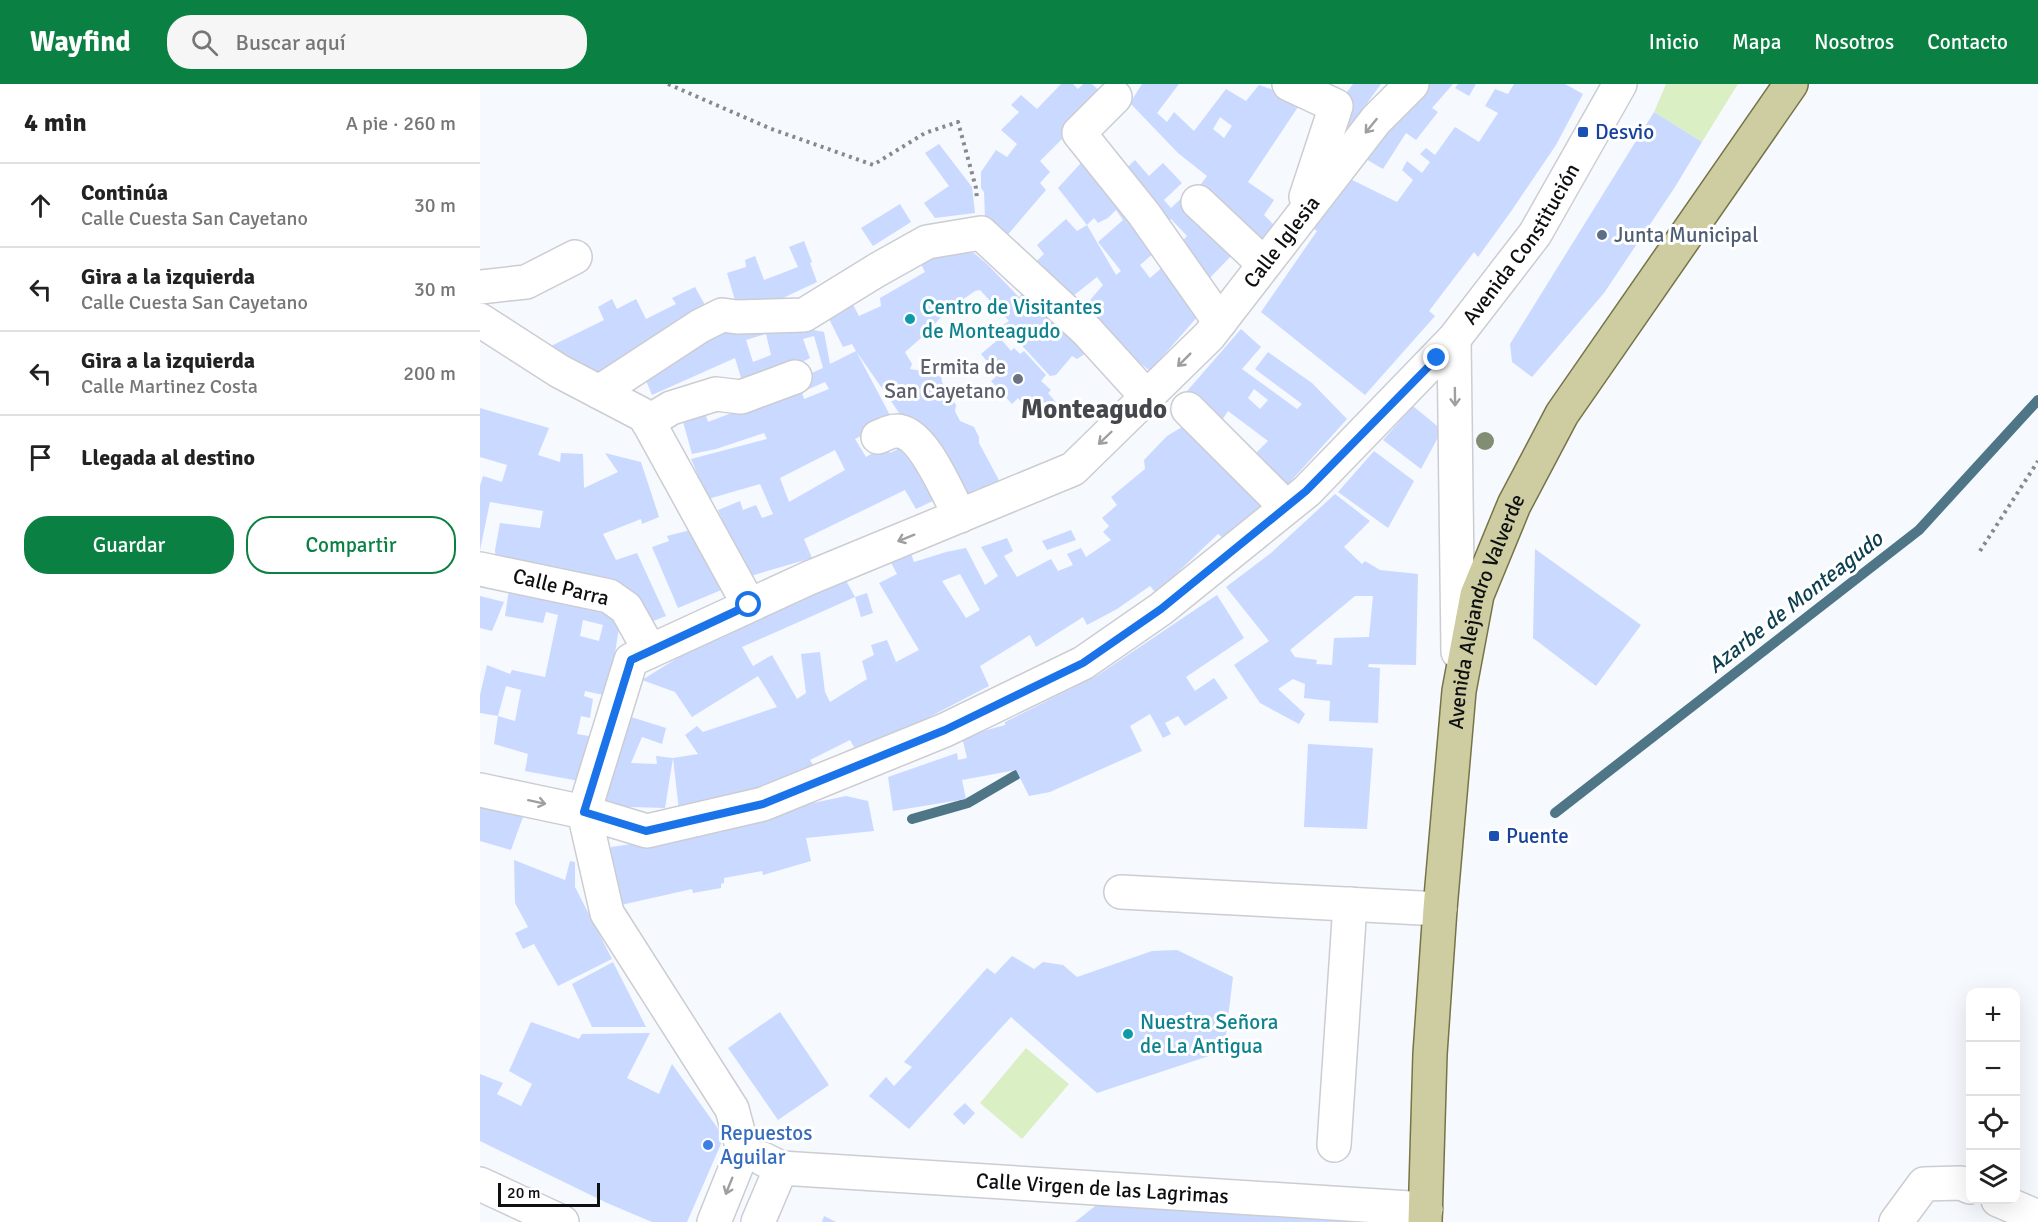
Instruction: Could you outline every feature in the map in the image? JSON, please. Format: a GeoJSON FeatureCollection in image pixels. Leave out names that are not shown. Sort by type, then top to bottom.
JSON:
{"type":"FeatureCollection","features":[{"type":"Feature","properties":{"kind":"main road","name":"Avenida Alejandro Valverde"},"geometry":{"type":"LineString","coordinates":[[1425,1216],[1430,1054],[1440,909],[1459,691],[1477,595],[1514,505],[1562,414],[1791,84]]}},
{"type":"Feature","properties":{"kind":"street"},"geometry":{"type":"LineString","coordinates":[[1289,84],[1342,95],[1299,218]]}},
{"type":"Feature","properties":{"kind":"street","name":"Calle Iglesia"},"geometry":{"type":"LineString","coordinates":[[584,812],[631,660],[809,578],[1073,469],[1209,336],[1376,120],[1412,84]]}},
{"type":"Feature","properties":{"kind":"street","name":"Avenida Constitución"},"geometry":{"type":"LineString","coordinates":[[480,790],[584,812],[646,831],[763,804],[945,730],[1083,663],[1161,609],[1306,491],[1454,339],[1535,234],[1620,84]]}},
{"type":"Feature","properties":{"kind":"street"},"geometry":{"type":"LineString","coordinates":[[1115,97],[1079,133],[1144,214],[1220,322]]}},
{"type":"Feature","properties":{"kind":"street"},"geometry":{"type":"LineString","coordinates":[[1198,202],[1264,264]]}},
{"type":"Feature","properties":{"kind":"street"},"geometry":{"type":"LineString","coordinates":[[599,392],[700,326],[722,315],[737,317],[804,315],[927,242],[981,233],[1088,331],[1147,397]]}},
{"type":"Feature","properties":{"kind":"street"},"geometry":{"type":"LineString","coordinates":[[480,287],[526,282],[575,257]]}},
{"type":"Feature","properties":{"kind":"street"},"geometry":{"type":"LineString","coordinates":[[480,320],[559,371],[645,416],[749,605]]}},
{"type":"Feature","properties":{"kind":"street"},"geometry":{"type":"LineString","coordinates":[[1454,339],[1459,691]]}},
{"type":"Feature","properties":{"kind":"street"},"geometry":{"type":"LineString","coordinates":[[648,422],[671,408],[716,394],[741,397],[795,377]]}},
{"type":"Feature","properties":{"kind":"street"},"geometry":{"type":"LineString","coordinates":[[1188,409],[1286,507]]}},
{"type":"Feature","properties":{"kind":"street"},"geometry":{"type":"LineString","coordinates":[[878,437],[897,431],[912,436],[923,447],[960,516]]}},
{"type":"Feature","properties":{"kind":"street","name":"Calle Parra"},"geometry":{"type":"LineString","coordinates":[[480,568],[609,596],[626,608],[650,651]]}},
{"type":"Feature","properties":{"kind":"street"},"geometry":{"type":"LineString","coordinates":[[584,812],[607,913],[732,1109],[744,1150],[714,1222]]}},
{"type":"Feature","properties":{"kind":"street"},"geometry":{"type":"LineString","coordinates":[[1121,892],[1440,909]]}},
{"type":"Feature","properties":{"kind":"street"},"geometry":{"type":"LineString","coordinates":[[1334,1145],[1350,904]]}},
{"type":"Feature","properties":{"kind":"street"},"geometry":{"type":"LineString","coordinates":[[744,1150],[781,1168],[758,1222]]}},
{"type":"Feature","properties":{"kind":"street","name":"Calle Virgen de las Lagrimas"},"geometry":{"type":"LineString","coordinates":[[781,1168],[1425,1216]]}},
{"type":"Feature","properties":{"kind":"street"},"geometry":{"type":"LineString","coordinates":[[1896,1222],[1924,1184],[1961,1183],[1966,1185]]}},
{"type":"Feature","properties":{"kind":"street"},"geometry":{"type":"LineString","coordinates":[[482,1189],[562,1222]]}},
{"type":"Feature","properties":{"kind":"street"},"geometry":{"type":"LineString","coordinates":[[2007,1204],[2038,1217]]}},
{"type":"Feature","properties":{"kind":"path"},"geometry":{"type":"LineString","coordinates":[[668,84],[769,128],[873,165],[925,133],[958,122],[976,188],[981,233]]}},
{"type":"Feature","properties":{"kind":"path"},"geometry":{"type":"LineString","coordinates":[[1980,552],[2038,461]]}},
{"type":"Feature","properties":{"kind":"green space"},"geometry":{"type":"Polygon","coordinates":[[[1666,84],[1738,84],[1702,142],[1654,112],[1666,84]]]}},
{"type":"Feature","properties":{"kind":"green space"},"geometry":{"type":"Polygon","coordinates":[[[1026,1048],[1069,1084],[1022,1139],[980,1103],[1026,1048]]]}},
{"type":"Feature","properties":{"kind":"building"},"geometry":{"type":"Polygon","coordinates":[[[1061,84],[1073,84],[1078,89],[1083,84],[1092,84],[1105,96],[1040,161],[1050,172],[1040,183],[1046,190],[1005,238],[985,219],[981,172],[996,150],[1007,157],[1017,144],[1001,130],[1019,112],[1011,105],[1021,95],[1037,109],[1061,84]]]}},
{"type":"Feature","properties":{"kind":"building"},"geometry":{"type":"Polygon","coordinates":[[[1142,84],[1179,84],[1157,113],[1167,122],[1174,112],[1194,131],[1226,89],[1246,101],[1259,85],[1279,92],[1300,104],[1248,182],[1274,200],[1264,215],[1277,228],[1258,246],[1196,191],[1207,176],[1178,153],[1130,103],[1142,84]],[[1220,117],[1213,129],[1224,138],[1232,126],[1220,117]]]}},
{"type":"Feature","properties":{"kind":"building"},"geometry":{"type":"Polygon","coordinates":[[[1353,84],[1381,84],[1362,110],[1366,111],[1349,129],[1335,118],[1344,96],[1353,84]]]}},
{"type":"Feature","properties":{"kind":"building"},"geometry":{"type":"Polygon","coordinates":[[[1423,84],[1453,84],[1432,108],[1438,112],[1416,140],[1406,133],[1383,169],[1357,154],[1423,84]]]}},
{"type":"Feature","properties":{"kind":"building"},"geometry":{"type":"Polygon","coordinates":[[[1458,84],[1476,84],[1469,96],[1455,88],[1458,84]]]}},
{"type":"Feature","properties":{"kind":"building"},"geometry":{"type":"Polygon","coordinates":[[[1514,84],[1565,84],[1583,94],[1556,145],[1478,257],[1474,252],[1429,311],[1435,316],[1365,395],[1261,312],[1317,231],[1314,229],[1334,191],[1340,174],[1397,202],[1413,180],[1402,170],[1407,161],[1422,173],[1430,162],[1420,154],[1426,148],[1435,155],[1455,127],[1479,142],[1498,113],[1485,106],[1495,89],[1508,94],[1514,84]]]}},
{"type":"Feature","properties":{"kind":"building"},"geometry":{"type":"Polygon","coordinates":[[[1654,112],[1702,142],[1675,187],[1604,293],[1532,377],[1512,362],[1510,344],[1654,112]]]}},
{"type":"Feature","properties":{"kind":"building"},"geometry":{"type":"Polygon","coordinates":[[[939,144],[972,187],[975,213],[935,218],[924,203],[949,186],[925,153],[939,144]]]}},
{"type":"Feature","properties":{"kind":"building"},"geometry":{"type":"Polygon","coordinates":[[[1091,152],[1162,246],[1140,265],[1150,278],[1172,259],[1206,307],[1150,371],[1079,313],[1103,285],[1097,277],[1063,304],[1028,269],[1044,254],[1037,245],[1066,219],[1077,231],[1087,225],[1058,188],[1091,152]],[[1116,210],[1108,218],[1098,223],[1094,218],[1087,225],[1116,275],[1121,271],[1098,242],[1123,220],[1116,210]]]}},
{"type":"Feature","properties":{"kind":"building"},"geometry":{"type":"Polygon","coordinates":[[[1135,160],[1149,176],[1163,163],[1182,183],[1164,200],[1171,208],[1188,192],[1233,254],[1200,288],[1173,251],[1187,236],[1171,219],[1160,230],[1118,176],[1135,160]]]}},
{"type":"Feature","properties":{"kind":"building"},"geometry":{"type":"Polygon","coordinates":[[[900,204],[911,222],[873,246],[861,228],[900,204]]]}},
{"type":"Feature","properties":{"kind":"building"},"geometry":{"type":"Polygon","coordinates":[[[804,241],[817,282],[783,298],[739,314],[727,273],[746,267],[745,260],[755,256],[764,280],[798,267],[789,247],[804,241]]]}},
{"type":"Feature","properties":{"kind":"building"},"geometry":{"type":"Polygon","coordinates":[[[963,246],[967,253],[974,253],[987,264],[1019,297],[1025,291],[1094,348],[1077,359],[1072,356],[1056,375],[1050,376],[1003,325],[1009,321],[980,290],[975,291],[945,312],[928,332],[905,352],[912,364],[910,369],[941,374],[942,382],[956,405],[955,411],[960,421],[974,427],[979,443],[1001,484],[968,501],[902,417],[852,344],[843,347],[828,317],[850,299],[859,316],[881,306],[880,298],[925,272],[920,262],[963,246]]]}},
{"type":"Feature","properties":{"kind":"building"},"geometry":{"type":"Polygon","coordinates":[[[695,287],[710,314],[598,374],[569,370],[551,346],[604,320],[598,307],[612,299],[617,309],[636,299],[646,319],[676,304],[672,298],[695,287]]]}},
{"type":"Feature","properties":{"kind":"building"},"geometry":{"type":"Polygon","coordinates":[[[793,326],[824,332],[830,364],[856,351],[892,419],[855,439],[866,457],[886,445],[890,453],[908,444],[939,498],[916,509],[905,490],[804,539],[812,558],[747,577],[718,510],[740,501],[743,510],[756,505],[762,518],[773,514],[760,484],[708,499],[691,459],[767,439],[764,433],[716,449],[692,454],[680,411],[703,406],[708,422],[750,406],[772,390],[823,368],[814,336],[803,339],[810,358],[745,391],[735,358],[652,395],[642,371],[703,344],[698,332],[793,326]],[[766,334],[746,340],[753,362],[771,355],[766,334]],[[825,382],[802,392],[804,399],[829,389],[825,382]],[[835,450],[780,478],[789,502],[845,470],[835,450]]]}},
{"type":"Feature","properties":{"kind":"building"},"geometry":{"type":"Polygon","coordinates":[[[1241,329],[1261,347],[1242,369],[1297,409],[1302,404],[1255,369],[1268,352],[1312,383],[1347,419],[1283,490],[1251,458],[1268,441],[1228,411],[1217,428],[1181,398],[1241,329]],[[1254,389],[1248,398],[1260,409],[1268,400],[1254,389]]]}},
{"type":"Feature","properties":{"kind":"building","name":"Ermita de San Cayetano"},"geometry":{"type":"Polygon","coordinates":[[[1000,338],[1011,351],[1014,348],[1020,354],[1024,351],[1046,375],[1041,381],[1051,390],[1048,393],[1059,406],[1043,420],[1030,407],[1027,409],[1018,398],[1012,404],[991,381],[996,377],[988,369],[991,366],[981,354],[1000,338]]]}},
{"type":"Feature","properties":{"kind":"building"},"geometry":{"type":"Polygon","coordinates":[[[1413,406],[1442,430],[1421,469],[1383,440],[1413,406]]]}},
{"type":"Feature","properties":{"kind":"building"},"geometry":{"type":"Polygon","coordinates":[[[480,408],[549,428],[538,455],[560,462],[561,453],[583,454],[584,488],[618,472],[605,453],[641,462],[659,517],[642,524],[641,519],[603,534],[616,560],[637,553],[666,616],[643,625],[496,564],[495,550],[500,523],[540,528],[543,511],[490,502],[480,550],[480,486],[483,476],[502,482],[507,465],[480,457],[480,408]]]}},
{"type":"Feature","properties":{"kind":"building"},"geometry":{"type":"Polygon","coordinates":[[[1192,421],[1272,498],[1223,538],[1218,534],[1156,593],[1150,586],[1117,609],[1087,625],[1083,617],[1036,647],[1030,635],[980,666],[989,686],[858,754],[850,740],[810,760],[815,768],[748,792],[679,811],[673,758],[698,754],[685,735],[697,726],[703,732],[777,707],[758,676],[692,717],[675,692],[642,680],[727,627],[843,575],[855,597],[742,647],[753,666],[772,655],[797,699],[806,693],[801,654],[820,652],[825,692],[830,702],[867,679],[862,661],[874,655],[871,645],[887,640],[896,662],[919,650],[879,583],[897,574],[889,559],[909,548],[914,562],[966,548],[985,585],[998,576],[981,547],[1007,538],[1013,551],[1004,556],[1017,577],[1051,559],[1058,571],[1073,565],[1067,554],[1081,548],[1086,557],[1111,540],[1103,532],[1109,526],[1102,518],[1117,505],[1111,497],[1145,469],[1144,460],[1167,436],[1192,421]],[[960,574],[942,581],[966,618],[980,610],[960,574]]]}},
{"type":"Feature","properties":{"kind":"building"},"geometry":{"type":"Polygon","coordinates":[[[1374,451],[1414,481],[1388,528],[1338,492],[1374,451]]]}},
{"type":"Feature","properties":{"kind":"building"},"geometry":{"type":"Polygon","coordinates":[[[1335,494],[1370,521],[1344,547],[1362,564],[1365,561],[1380,570],[1418,574],[1416,665],[1369,664],[1368,667],[1380,668],[1378,723],[1329,721],[1330,701],[1304,698],[1305,684],[1293,679],[1278,689],[1305,714],[1299,724],[1260,703],[1234,665],[1269,641],[1226,587],[1271,553],[1335,494]],[[1355,596],[1290,650],[1295,657],[1317,660],[1316,664],[1332,665],[1334,638],[1369,637],[1373,596],[1355,596]]]}},
{"type":"Feature","properties":{"kind":"building"},"geometry":{"type":"Polygon","coordinates":[[[702,527],[731,586],[678,608],[652,547],[669,541],[667,536],[702,527]]]}},
{"type":"Feature","properties":{"kind":"building"},"geometry":{"type":"Polygon","coordinates":[[[1071,530],[1076,540],[1047,550],[1042,541],[1071,530]]]}},
{"type":"Feature","properties":{"kind":"building"},"geometry":{"type":"Polygon","coordinates":[[[1535,549],[1641,625],[1596,686],[1533,638],[1535,549]]]}},
{"type":"Feature","properties":{"kind":"building"},"geometry":{"type":"Polygon","coordinates":[[[509,589],[617,604],[619,628],[608,696],[585,691],[584,696],[593,699],[590,718],[581,716],[577,734],[589,736],[579,781],[525,771],[528,754],[494,744],[498,716],[480,713],[480,695],[487,665],[510,674],[512,670],[545,677],[558,615],[546,612],[543,623],[505,616],[509,589]],[[583,620],[580,636],[599,641],[603,625],[583,620]],[[506,686],[498,716],[515,721],[521,690],[506,686]]]}},
{"type":"Feature","properties":{"kind":"building"},"geometry":{"type":"Polygon","coordinates":[[[867,593],[873,613],[861,617],[855,597],[867,593]]]}},
{"type":"Feature","properties":{"kind":"building"},"geometry":{"type":"Polygon","coordinates":[[[1217,595],[1244,638],[1186,677],[1195,691],[1214,678],[1228,698],[1185,726],[1178,716],[1165,723],[1171,734],[1163,738],[1150,714],[1130,726],[1142,751],[1050,792],[1029,796],[1016,770],[962,780],[966,799],[893,811],[888,777],[957,753],[958,760],[967,758],[962,737],[1005,725],[1005,722],[1098,675],[1217,595]]]}},
{"type":"Feature","properties":{"kind":"building"},"geometry":{"type":"Polygon","coordinates":[[[480,596],[504,602],[492,631],[480,628],[480,596]]]}},
{"type":"Feature","properties":{"kind":"building"},"geometry":{"type":"Polygon","coordinates":[[[628,716],[666,728],[662,744],[642,737],[631,763],[657,764],[656,756],[673,758],[665,808],[595,806],[628,716]]]}},
{"type":"Feature","properties":{"kind":"building"},"geometry":{"type":"Polygon","coordinates":[[[1308,744],[1373,748],[1367,829],[1304,827],[1308,744]]]}},
{"type":"Feature","properties":{"kind":"building"},"geometry":{"type":"Polygon","coordinates":[[[846,796],[868,801],[874,831],[806,838],[811,861],[763,875],[762,871],[724,878],[721,888],[693,893],[692,889],[621,905],[610,864],[611,847],[675,838],[846,796]]]}},
{"type":"Feature","properties":{"kind":"building"},"geometry":{"type":"Polygon","coordinates":[[[480,805],[523,817],[511,850],[480,841],[480,805]]]}},
{"type":"Feature","properties":{"kind":"building"},"geometry":{"type":"Polygon","coordinates":[[[514,860],[565,880],[570,861],[575,862],[575,887],[612,959],[558,986],[534,944],[523,949],[515,933],[528,927],[515,903],[514,860]]]}},
{"type":"Feature","properties":{"kind":"building","name":"Nuestra Señora de La Antigua"},"geometry":{"type":"Polygon","coordinates":[[[1177,950],[1233,977],[1224,1051],[1097,1093],[1011,1017],[909,1129],[869,1096],[886,1077],[894,1086],[912,1067],[904,1062],[987,968],[995,974],[1012,956],[1034,969],[1043,962],[1063,965],[1077,977],[1152,951],[1177,950]]]}},
{"type":"Feature","properties":{"kind":"building"},"geometry":{"type":"Polygon","coordinates":[[[613,962],[646,1027],[592,1027],[572,984],[613,962]]]}},
{"type":"Feature","properties":{"kind":"building"},"geometry":{"type":"Polygon","coordinates":[[[780,1012],[829,1085],[778,1120],[728,1048],[780,1012]]]}},
{"type":"Feature","properties":{"kind":"building"},"geometry":{"type":"Polygon","coordinates":[[[531,1022],[579,1039],[582,1034],[650,1033],[627,1078],[659,1094],[672,1064],[724,1137],[687,1222],[652,1222],[607,1203],[480,1141],[480,1074],[503,1083],[497,1094],[521,1106],[532,1084],[509,1071],[531,1022]]]}},
{"type":"Feature","properties":{"kind":"building"},"geometry":{"type":"Polygon","coordinates":[[[965,1103],[975,1113],[964,1125],[953,1114],[965,1103]]]}},
{"type":"Feature","properties":{"kind":"building"},"geometry":{"type":"Polygon","coordinates":[[[1109,1195],[1365,1213],[1364,1222],[1075,1222],[1109,1195]]]}},
{"type":"Feature","properties":{"kind":"building"},"geometry":{"type":"Polygon","coordinates":[[[824,1216],[836,1222],[822,1222],[824,1216]]]}},
{"type":"Feature","properties":{"kind":"waterway","name":"Azarbe de Monteagudo"},"geometry":{"type":"LineString","coordinates":[[1555,813],[1919,530],[2038,400]]}},
{"type":"Feature","properties":{"kind":"waterway"},"geometry":{"type":"LineString","coordinates":[[912,819],[968,803],[1016,775]]}},
{"type":"Feature","properties":{"kind":"place","name":"Desvio"},"geometry":{"type":"Point","coordinates":[1583,132]}},
{"type":"Feature","properties":{"kind":"place","name":"Junta Municipal"},"geometry":{"type":"Point","coordinates":[1602,235]}},
{"type":"Feature","properties":{"kind":"place","name":"Centro de Visitantes de Monteagudo"},"geometry":{"type":"Point","coordinates":[910,319]}},
{"type":"Feature","properties":{"kind":"place","name":"Ermita de San Cayetano"},"geometry":{"type":"Point","coordinates":[1018,379]}},
{"type":"Feature","properties":{"kind":"place","name":"Puente"},"geometry":{"type":"Point","coordinates":[1494,836]}},
{"type":"Feature","properties":{"kind":"place","name":"Nuestra Señora de La Antigua"},"geometry":{"type":"Point","coordinates":[1128,1034]}},
{"type":"Feature","properties":{"kind":"place","name":"Repuestos Aguilar"},"geometry":{"type":"Point","coordinates":[708,1145]}},
{"type":"Feature","properties":{"kind":"district","name":"Monteagudo"},"geometry":{"type":"Point","coordinates":[1094,409]}},
{"type":"Feature","properties":{"kind":"route"},"geometry":{"type":"LineString","coordinates":[[749,605],[631,660],[584,812],[646,831],[763,804],[945,730],[1083,663],[1161,609],[1306,491],[1437,358]]}}]}
